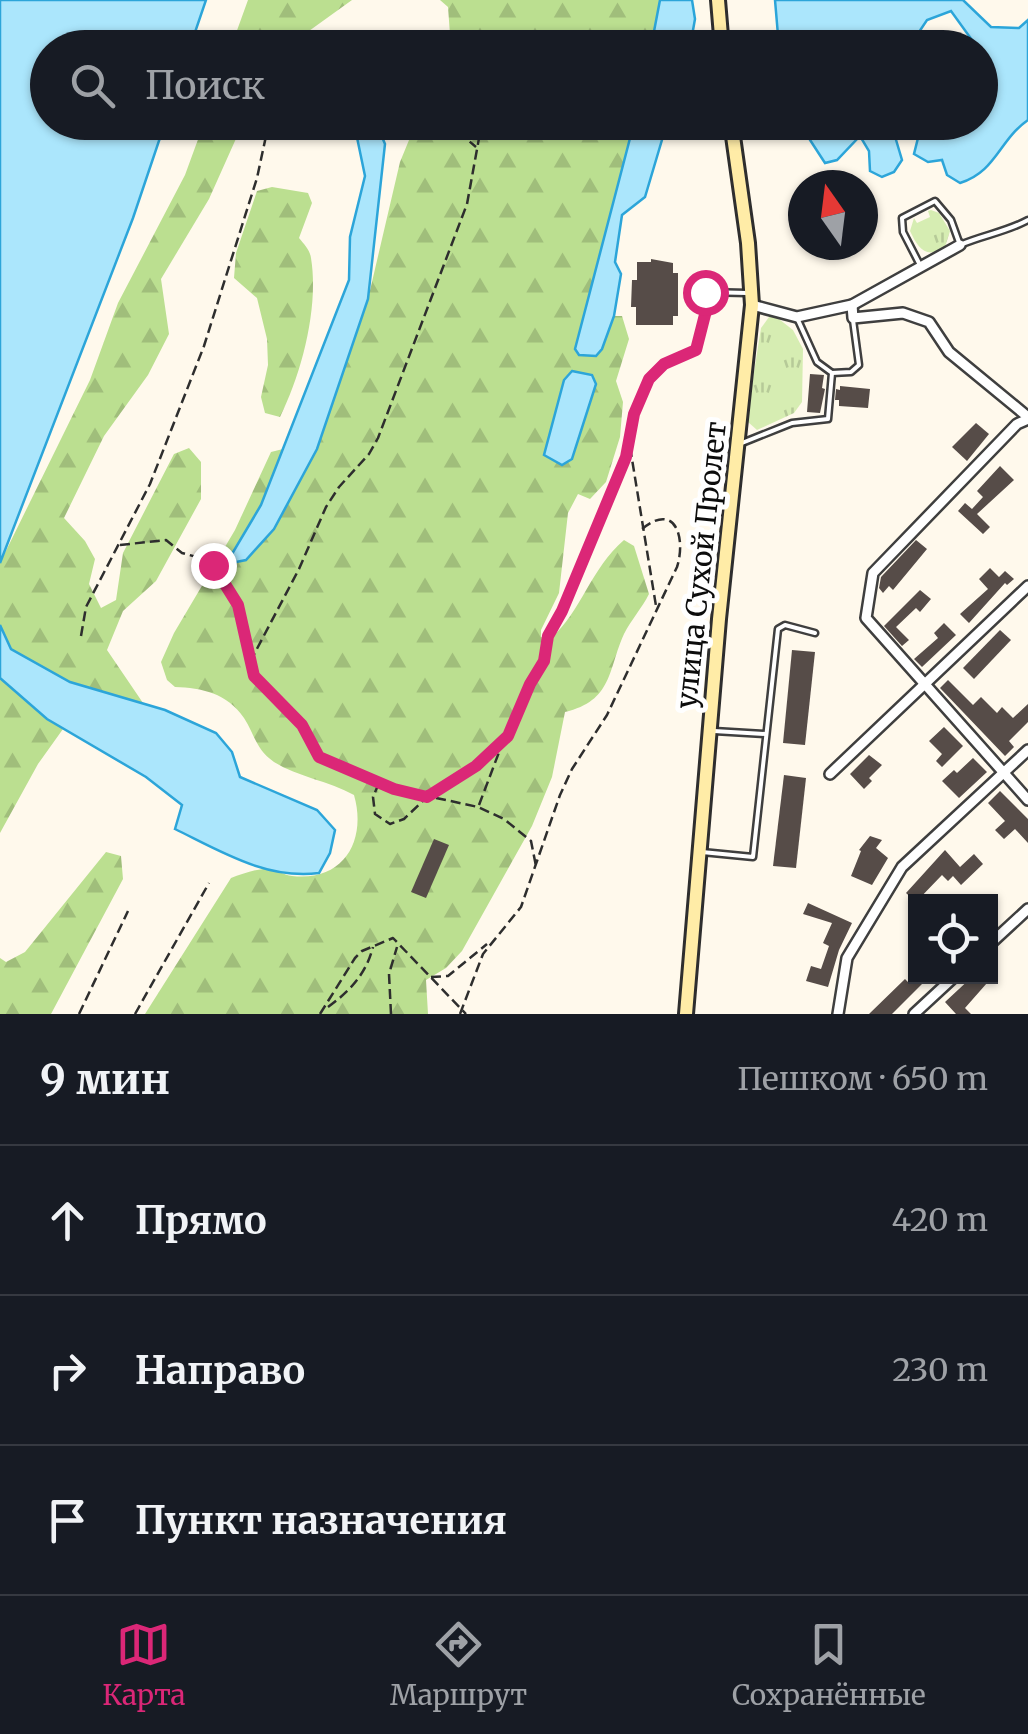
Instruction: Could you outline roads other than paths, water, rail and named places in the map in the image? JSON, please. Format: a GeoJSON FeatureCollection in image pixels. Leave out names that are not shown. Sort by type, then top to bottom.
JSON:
{"type":"FeatureCollection","features":[{"type":"Feature","properties":{"kind":"main road"},"geometry":{"type":"LineString","coordinates":[[718,0],[720,30]]}},
{"type":"Feature","properties":{"kind":"main road","name":"улица Сухой Пролет"},"geometry":{"type":"LineString","coordinates":[[686,1014],[752,299],[733,140]]}},
{"type":"Feature","properties":{"kind":"street"},"geometry":{"type":"LineString","coordinates":[[752,299],[797,316],[852,305],[960,245]]}},
{"type":"Feature","properties":{"kind":"street"},"geometry":{"type":"LineString","coordinates":[[852,305],[853,318],[904,313],[928,322],[949,352],[1028,418],[1017,424],[873,573],[866,618],[1028,800]]}},
{"type":"Feature","properties":{"kind":"street"},"geometry":{"type":"LineString","coordinates":[[830,774],[1028,586]]}},
{"type":"Feature","properties":{"kind":"street"},"geometry":{"type":"LineString","coordinates":[[838,1014],[847,958],[902,868],[1028,750]]}},
{"type":"Feature","properties":{"kind":"street"},"geometry":{"type":"LineString","coordinates":[[998,937],[1028,910]]}},
{"type":"Feature","properties":{"kind":"street"},"geometry":{"type":"LineString","coordinates":[[914,1014],[946,984]]}},
{"type":"Feature","properties":{"kind":"lane"},"geometry":{"type":"LineString","coordinates":[[922,266],[904,232],[902,218],[936,202],[950,220],[960,245],[999,234],[1028,220]]}},
{"type":"Feature","properties":{"kind":"lane"},"geometry":{"type":"LineString","coordinates":[[705,292],[752,299]]}},
{"type":"Feature","properties":{"kind":"lane"},"geometry":{"type":"LineString","coordinates":[[797,316],[818,362],[832,374],[852,372],[859,365],[853,318]]}},
{"type":"Feature","properties":{"kind":"lane"},"geometry":{"type":"LineString","coordinates":[[737,445],[792,423],[828,418],[832,374]]}},
{"type":"Feature","properties":{"kind":"lane"},"geometry":{"type":"LineString","coordinates":[[700,852],[753,858],[778,629],[785,625],[816,633]]}},
{"type":"Feature","properties":{"kind":"lane"},"geometry":{"type":"LineString","coordinates":[[710,730],[767,734]]}},
{"type":"Feature","properties":{"kind":"water"},"geometry":{"type":"Polygon","coordinates":[[[0,0],[206,0],[196,30],[30,30],[30,140],[159,140],[0,563],[0,0]]]}},
{"type":"Feature","properties":{"kind":"water"},"geometry":{"type":"Polygon","coordinates":[[[660,0],[692,0],[693,30],[654,30],[660,0]]]}},
{"type":"Feature","properties":{"kind":"water"},"geometry":{"type":"Polygon","coordinates":[[[775,0],[963,0],[991,27],[1019,28],[1028,20],[1028,120],[990,164],[960,183],[947,175],[942,160],[928,162],[914,154],[918,140],[998,140],[998,30],[965,30],[951,11],[927,20],[920,30],[778,30],[775,0]]]}},
{"type":"Feature","properties":{"kind":"water"},"geometry":{"type":"Polygon","coordinates":[[[358,140],[383,140],[368,299],[317,449],[274,529],[246,560],[226,564],[261,505],[349,280],[350,237],[365,176],[358,140]]]}},
{"type":"Feature","properties":{"kind":"water"},"geometry":{"type":"Polygon","coordinates":[[[630,140],[662,140],[645,197],[622,215],[615,262],[621,274],[614,316],[602,349],[596,356],[579,355],[575,349],[630,140]]]}},
{"type":"Feature","properties":{"kind":"water"},"geometry":{"type":"Polygon","coordinates":[[[810,140],[856,140],[837,160],[825,163],[810,140]]]}},
{"type":"Feature","properties":{"kind":"water"},"geometry":{"type":"Polygon","coordinates":[[[862,140],[896,140],[902,160],[894,172],[882,177],[878,170],[870,170],[869,151],[862,140]]]}},
{"type":"Feature","properties":{"kind":"water"},"geometry":{"type":"Polygon","coordinates":[[[572,371],[592,375],[596,384],[572,459],[562,465],[544,455],[564,380],[572,371]]]}},
{"type":"Feature","properties":{"kind":"water"},"geometry":{"type":"Polygon","coordinates":[[[0,625],[11,649],[70,682],[165,710],[216,733],[232,752],[240,777],[317,810],[335,830],[330,853],[319,873],[262,868],[175,829],[182,805],[146,777],[47,719],[0,678],[0,625]]]}}]}
